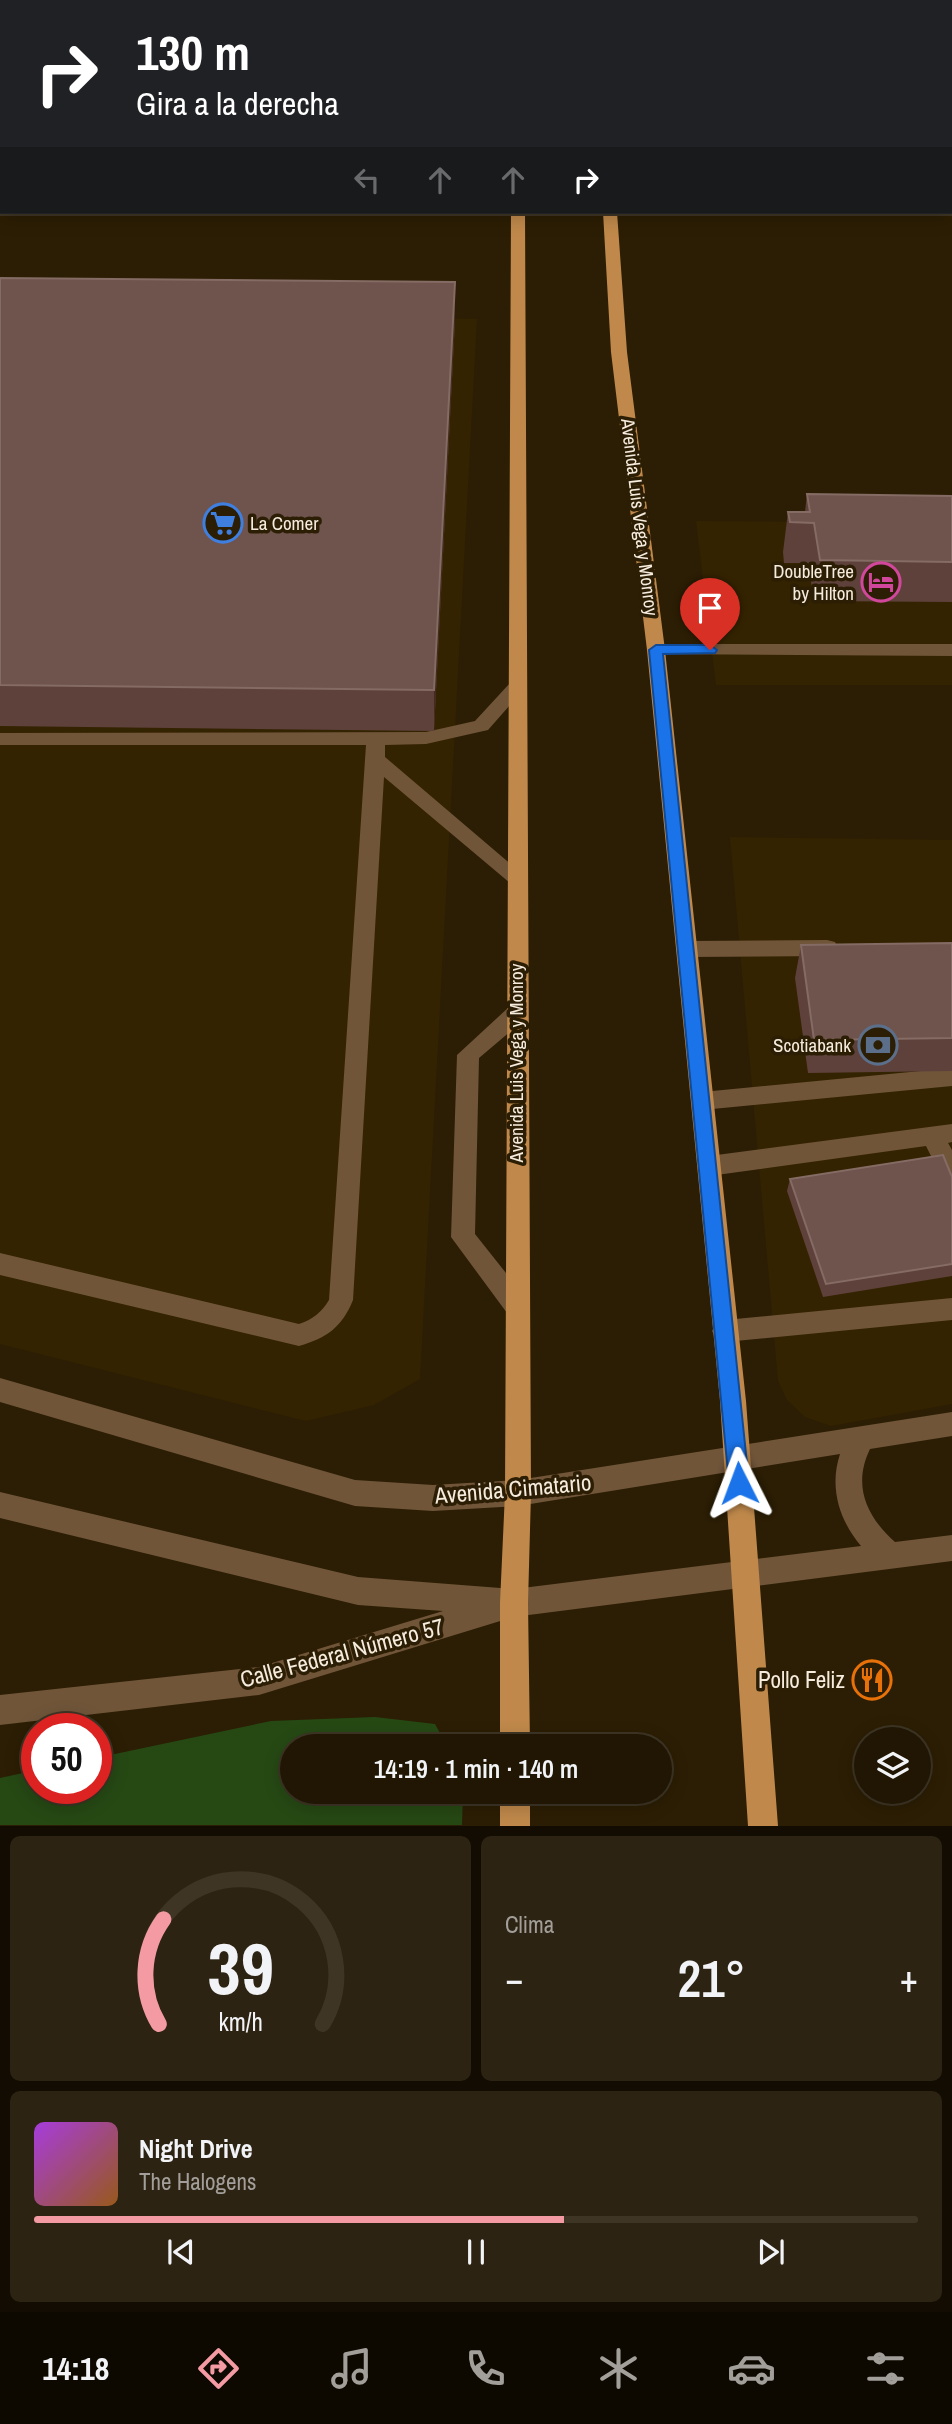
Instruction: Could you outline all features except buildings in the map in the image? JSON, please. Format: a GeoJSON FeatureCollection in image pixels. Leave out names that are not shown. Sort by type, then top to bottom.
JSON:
{"type":"FeatureCollection","features":[{"type":"Feature","properties":{"kind":"main road","name":"Avenida Luis Vega y Monroy"},"geometry":{"type":"LineString","coordinates":[[515,1734],[514,1603],[518,1493],[518,214]]}},
{"type":"Feature","properties":{"kind":"main road","name":"Avenida Luis Vega y Monroy"},"geometry":{"type":"LineString","coordinates":[[610,214],[619,352],[656,650],[738,1460],[743,1576],[763,1825]]}},
{"type":"Feature","properties":{"kind":"main road"},"geometry":{"type":"LineString","coordinates":[[515,1804],[516,1825]]}},
{"type":"Feature","properties":{"kind":"street"},"geometry":{"type":"LineString","coordinates":[[656,650],[952,650]]}},
{"type":"Feature","properties":{"kind":"street"},"geometry":{"type":"LineString","coordinates":[[0,739],[375,750],[481,726],[517,687]]}},
{"type":"Feature","properties":{"kind":"street"},"geometry":{"type":"LineString","coordinates":[[375,750],[517,878]]}},
{"type":"Feature","properties":{"kind":"street"},"geometry":{"type":"LineString","coordinates":[[0,1264],[299,1335],[326,1324],[336,1313],[341,1300],[375,750]]}},
{"type":"Feature","properties":{"kind":"street"},"geometry":{"type":"LineString","coordinates":[[687,949],[842,948]]}},
{"type":"Feature","properties":{"kind":"street"},"geometry":{"type":"LineString","coordinates":[[516,1305],[463,1237],[468,1055],[517,1013]]}},
{"type":"Feature","properties":{"kind":"street"},"geometry":{"type":"LineString","coordinates":[[702,1101],[952,1077]]}},
{"type":"Feature","properties":{"kind":"street"},"geometry":{"type":"LineString","coordinates":[[709,1166],[943,1134],[952,1175]]}},
{"type":"Feature","properties":{"kind":"street"},"geometry":{"type":"LineString","coordinates":[[725,1331],[952,1310]]}},
{"type":"Feature","properties":{"kind":"street","name":"Avenida Cimatario"},"geometry":{"type":"LineString","coordinates":[[0,1390],[355,1493],[433,1498],[518,1493],[952,1424]]}},
{"type":"Feature","properties":{"kind":"street"},"geometry":{"type":"LineString","coordinates":[[860,1439],[850,1457],[847,1478],[850,1500],[858,1522],[873,1541],[891,1557]]}},
{"type":"Feature","properties":{"kind":"street"},"geometry":{"type":"LineString","coordinates":[[0,1505],[358,1591],[514,1603],[952,1548]]}},
{"type":"Feature","properties":{"kind":"street","name":"Calle Federal Número 57"},"geometry":{"type":"LineString","coordinates":[[0,1710],[258,1681],[514,1603]]}},
{"type":"Feature","properties":{"kind":"shaded area"},"geometry":{"type":"Polygon","coordinates":[[[0,313],[477,319],[420,1379],[374,1405],[306,1421],[0,1344],[0,313]]]}},
{"type":"Feature","properties":{"kind":"shaded area"},"geometry":{"type":"Polygon","coordinates":[[[696,521],[952,523],[952,685],[716,685],[696,521]]]}},
{"type":"Feature","properties":{"kind":"shaded area"},"geometry":{"type":"Polygon","coordinates":[[[730,837],[952,840],[952,1404],[831,1426],[805,1417],[787,1400],[778,1381],[730,837]]]}},
{"type":"Feature","properties":{"kind":"green space"},"geometry":{"type":"Polygon","coordinates":[[[375,1717],[435,1724],[440,1734],[280,1734],[280,1804],[463,1804],[462,1825],[0,1825],[0,1778],[21,1773],[21,1804],[112,1804],[112,1755],[271,1721],[375,1717]]]}},
{"type":"Feature","properties":{"kind":"place","name":"La Comer"},"geometry":{"type":"Point","coordinates":[223,523]}},
{"type":"Feature","properties":{"kind":"place","name":"DoubleTree by Hilton"},"geometry":{"type":"Point","coordinates":[881,582]}},
{"type":"Feature","properties":{"kind":"place","name":"Scotiabank"},"geometry":{"type":"Point","coordinates":[878,1045]}},
{"type":"Feature","properties":{"kind":"place","name":"Pollo Feliz"},"geometry":{"type":"Point","coordinates":[872,1680]}},
{"type":"Feature","properties":{"kind":"route"},"geometry":{"type":"LineString","coordinates":[[710,650],[656,650],[733,1401],[739,1483]]}}]}
